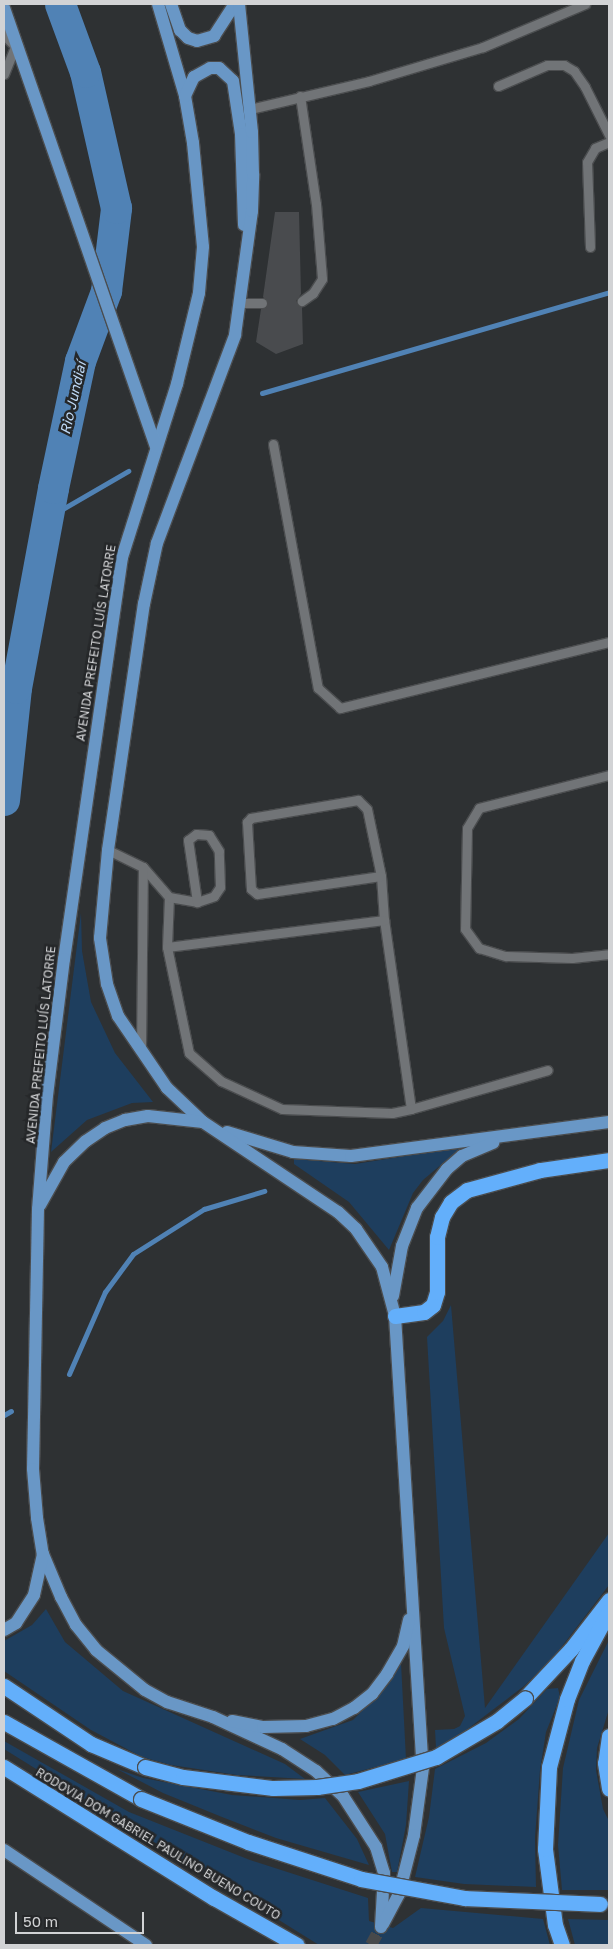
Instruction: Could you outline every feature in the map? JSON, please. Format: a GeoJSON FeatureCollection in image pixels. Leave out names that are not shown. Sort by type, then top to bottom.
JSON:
{"type":"FeatureCollection","features":[{"type":"Feature","properties":{"kind":"highway"},"geometry":{"type":"LineString","coordinates":[[395,1316],[424,1312],[433,1305],[437,1292],[437,1237],[442,1217],[451,1202],[467,1190],[540,1170],[609,1160]]}},
{"type":"Feature","properties":{"kind":"highway"},"geometry":{"type":"LineString","coordinates":[[4,1686],[91,1744],[145,1767],[193,1778],[273,1788],[317,1788],[358,1781],[436,1757],[496,1721],[525,1698],[571,1649],[609,1600]]}},
{"type":"Feature","properties":{"kind":"highway"},"geometry":{"type":"LineString","coordinates":[[562,1945],[554,1925],[545,1849],[549,1767],[555,1735],[570,1691],[582,1660],[609,1611]]}},
{"type":"Feature","properties":{"kind":"highway","name":"RODOVIA DOM GABRIEL PAULINO BUENO COUTO"},"geometry":{"type":"LineString","coordinates":[[4,1722],[141,1798],[248,1842],[361,1879],[466,1898],[606,1904]]}},
{"type":"Feature","properties":{"kind":"highway"},"geometry":{"type":"LineString","coordinates":[[609,1736],[605,1763],[609,1788]]}},
{"type":"Feature","properties":{"kind":"highway","name":"RODOVIA DOM GABRIEL PAULINO BUENO COUTO"},"geometry":{"type":"LineString","coordinates":[[4,1767],[214,1898],[297,1945]]}},
{"type":"Feature","properties":{"kind":"main road","name":"AVENIDA PREFEITO LUÍS LATORRE"},"geometry":{"type":"LineString","coordinates":[[43,1554],[33,1469],[38,1209],[48,1085],[102,680],[122,557],[177,384],[199,293],[202,247],[200,187],[185,96],[158,4]]}},
{"type":"Feature","properties":{"kind":"main road"},"geometry":{"type":"LineString","coordinates":[[171,4],[180,30],[188,38],[197,41],[214,36],[221,29],[235,4]]}},
{"type":"Feature","properties":{"kind":"main road"},"geometry":{"type":"LineString","coordinates":[[213,1717],[282,1749],[316,1771],[343,1796],[376,1847],[384,1873],[381,1927],[399,1894],[414,1835],[424,1768],[393,1299],[382,1267],[370,1248],[338,1212],[208,1125],[167,1088],[141,1054],[118,1016],[107,984],[100,938],[108,850],[144,604],[157,543],[224,370],[235,335],[252,202],[250,110],[239,4]]}},
{"type":"Feature","properties":{"kind":"main road"},"geometry":{"type":"LineString","coordinates":[[4,8],[63,172],[156,446]]}},
{"type":"Feature","properties":{"kind":"main road"},"geometry":{"type":"LineString","coordinates":[[185,96],[194,77],[210,68],[219,68],[233,81],[241,134],[245,255]]}},
{"type":"Feature","properties":{"kind":"main road"},"geometry":{"type":"LineString","coordinates":[[38,1209],[64,1162],[86,1140],[105,1128],[125,1120],[148,1116],[208,1125],[292,1152],[329,1156],[609,1122]]}},
{"type":"Feature","properties":{"kind":"main road"},"geometry":{"type":"LineString","coordinates":[[393,1299],[398,1265],[408,1228],[431,1188],[462,1156],[516,1134]]}},
{"type":"Feature","properties":{"kind":"main road"},"geometry":{"type":"LineString","coordinates":[[43,1554],[76,1625],[96,1650],[144,1690],[167,1702],[213,1717],[263,1727],[306,1726],[333,1719],[354,1708],[372,1694],[403,1646],[412,1608]]}},
{"type":"Feature","properties":{"kind":"main road"},"geometry":{"type":"LineString","coordinates":[[4,1630],[16,1623],[34,1595],[43,1554]]}},
{"type":"Feature","properties":{"kind":"main road"},"geometry":{"type":"LineString","coordinates":[[4,1850],[146,1945]]}},
{"type":"Feature","properties":{"kind":"street"},"geometry":{"type":"LineString","coordinates":[[4,33],[16,45]]}},
{"type":"Feature","properties":{"kind":"lane"},"geometry":{"type":"LineString","coordinates":[[250,110],[369,80],[483,47],[585,4]]}},
{"type":"Feature","properties":{"kind":"lane"},"geometry":{"type":"LineString","coordinates":[[4,74],[16,45]]}},
{"type":"Feature","properties":{"kind":"lane"},"geometry":{"type":"LineString","coordinates":[[498,86],[547,65],[564,65],[574,71],[585,87],[609,135]]}},
{"type":"Feature","properties":{"kind":"lane"},"geometry":{"type":"LineString","coordinates":[[300,96],[316,204],[322,280],[313,293],[302,301]]}},
{"type":"Feature","properties":{"kind":"lane"},"geometry":{"type":"LineString","coordinates":[[590,247],[587,162],[595,148],[609,142]]}},
{"type":"Feature","properties":{"kind":"lane"},"geometry":{"type":"LineString","coordinates":[[239,303],[262,303]]}},
{"type":"Feature","properties":{"kind":"lane"},"geometry":{"type":"LineString","coordinates":[[273,444],[318,688],[340,708],[609,642]]}},
{"type":"Feature","properties":{"kind":"lane"},"geometry":{"type":"LineString","coordinates":[[609,775],[479,808],[468,828],[465,929],[479,948],[506,956],[572,958],[609,954]]}},
{"type":"Feature","properties":{"kind":"lane"},"geometry":{"type":"LineString","coordinates":[[381,876],[257,894],[251,889],[247,822],[251,818],[358,800],[367,809],[381,876],[384,920],[411,1109]]}},
{"type":"Feature","properties":{"kind":"lane"},"geometry":{"type":"LineString","coordinates":[[108,850],[143,867],[169,897],[198,902],[214,896],[220,888],[219,851],[209,835],[196,834],[188,840],[198,902]]}},
{"type":"Feature","properties":{"kind":"lane"},"geometry":{"type":"LineString","coordinates":[[141,1054],[143,867]]}},
{"type":"Feature","properties":{"kind":"lane"},"geometry":{"type":"LineString","coordinates":[[169,897],[167,947],[189,1053],[221,1081],[282,1109],[392,1113],[548,1070]]}},
{"type":"Feature","properties":{"kind":"lane"},"geometry":{"type":"LineString","coordinates":[[167,947],[384,920]]}},
{"type":"Feature","properties":{"kind":"shaded area"},"geometry":{"type":"Polygon","coordinates":[[[81,913],[82,951],[91,1002],[115,1053],[153,1102],[132,1103],[87,1120],[51,1152],[81,913]]]}},
{"type":"Feature","properties":{"kind":"shaded area"},"geometry":{"type":"Polygon","coordinates":[[[462,1147],[423,1180],[413,1193],[389,1250],[349,1202],[294,1164],[294,1159],[355,1164],[462,1147]]]}},
{"type":"Feature","properties":{"kind":"shaded area"},"geometry":{"type":"Polygon","coordinates":[[[451,1305],[485,1708],[609,1533],[609,1585],[553,1658],[524,1686],[457,1737],[436,1748],[435,1730],[454,1729],[460,1726],[465,1716],[444,1628],[427,1337],[443,1321],[451,1305]]]}},
{"type":"Feature","properties":{"kind":"shaded area"},"geometry":{"type":"Polygon","coordinates":[[[46,1609],[65,1642],[123,1691],[285,1764],[305,1779],[237,1775],[171,1765],[142,1757],[91,1730],[4,1671],[4,1641],[32,1625],[46,1609]]]}},
{"type":"Feature","properties":{"kind":"shaded area"},"geometry":{"type":"Polygon","coordinates":[[[609,1640],[609,1709],[597,1748],[596,1770],[603,1809],[609,1821],[609,1890],[562,1890],[558,1845],[563,1768],[579,1700],[609,1640]]]}},
{"type":"Feature","properties":{"kind":"shaded area"},"geometry":{"type":"Polygon","coordinates":[[[401,1663],[406,1759],[345,1775],[325,1755],[300,1739],[353,1720],[388,1685],[401,1663]]]}},
{"type":"Feature","properties":{"kind":"shaded area"},"geometry":{"type":"Polygon","coordinates":[[[558,1688],[560,1697],[546,1732],[540,1770],[535,1838],[536,1887],[464,1884],[415,1877],[429,1817],[435,1769],[486,1743],[519,1719],[547,1689],[558,1688]]]}},
{"type":"Feature","properties":{"kind":"shaded area"},"geometry":{"type":"Polygon","coordinates":[[[4,1741],[129,1812],[250,1860],[368,1898],[369,1921],[393,1928],[421,1908],[543,1919],[550,1945],[319,1945],[4,1749],[4,1741]]]}},
{"type":"Feature","properties":{"kind":"shaded area"},"geometry":{"type":"Polygon","coordinates":[[[117,1769],[143,1778],[232,1795],[300,1800],[325,1798],[357,1839],[369,1865],[276,1838],[163,1793],[117,1769]]]}},
{"type":"Feature","properties":{"kind":"shaded area"},"geometry":{"type":"Polygon","coordinates":[[[409,1781],[406,1825],[397,1872],[392,1872],[385,1834],[358,1792],[409,1781]]]}},
{"type":"Feature","properties":{"kind":"shaded area"},"geometry":{"type":"Polygon","coordinates":[[[568,1919],[609,1920],[609,1945],[575,1945],[568,1919]]]}},
{"type":"Feature","properties":{"kind":"building"},"geometry":{"type":"Polygon","coordinates":[[[275,212],[299,212],[301,294],[296,301],[302,307],[303,344],[276,354],[256,342],[261,309],[268,303],[263,297],[275,212]]]}},
{"type":"Feature","properties":{"kind":"waterway","name":"Rio Jundiaí"},"geometry":{"type":"LineString","coordinates":[[4,800],[16,688],[53,488],[80,361],[106,291],[116,208],[85,72],[60,4]]}},
{"type":"Feature","properties":{"kind":"waterway"},"geometry":{"type":"LineString","coordinates":[[262,393],[609,292]]}},
{"type":"Feature","properties":{"kind":"waterway"},"geometry":{"type":"LineString","coordinates":[[47,518],[128,471]]}},
{"type":"Feature","properties":{"kind":"waterway"},"geometry":{"type":"LineString","coordinates":[[69,1374],[105,1292],[133,1254],[204,1209],[264,1191]]}},
{"type":"Feature","properties":{"kind":"waterway"},"geometry":{"type":"LineString","coordinates":[[4,1415],[11,1411]]}},
{"type":"Feature","properties":{"kind":"tunnel"},"geometry":{"type":"LineString","coordinates":[[371,1945],[381,1927]]}}]}
